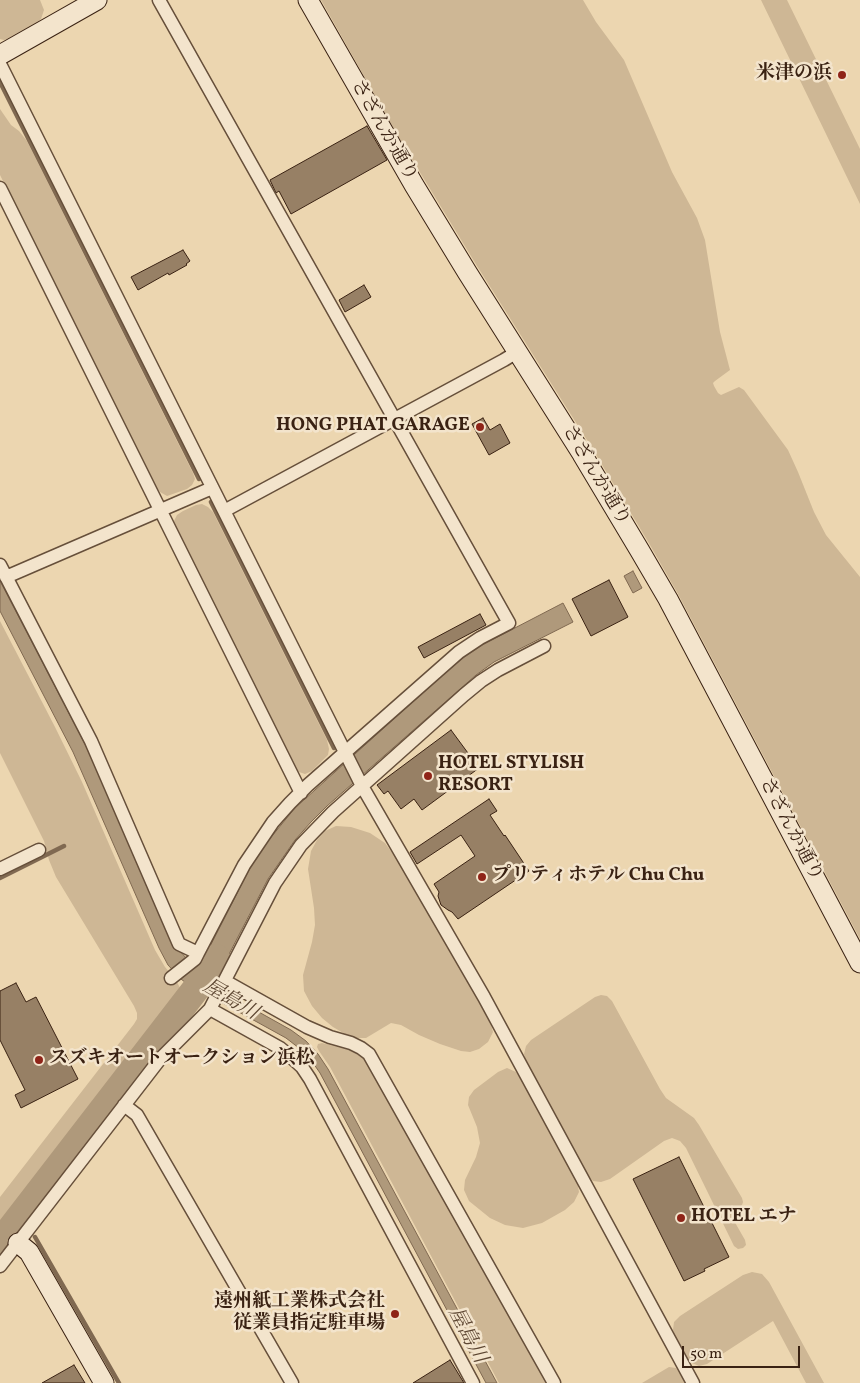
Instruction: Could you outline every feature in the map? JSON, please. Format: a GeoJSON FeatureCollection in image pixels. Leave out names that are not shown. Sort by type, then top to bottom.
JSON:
{"type":"FeatureCollection","features":[{"type":"Feature","properties":{"kind":"street"},"geometry":{"type":"LineString","coordinates":[[0,55],[97,0]]}},
{"type":"Feature","properties":{"kind":"street"},"geometry":{"type":"LineString","coordinates":[[159,0],[509,623],[480,638],[459,652],[346,755],[301,793],[273,822],[244,865],[195,957],[172,977]]}},
{"type":"Feature","properties":{"kind":"street","name":"さざんか通り"},"geometry":{"type":"LineString","coordinates":[[308,0],[414,185],[592,470],[668,599],[860,963]]}},
{"type":"Feature","properties":{"kind":"street"},"geometry":{"type":"LineString","coordinates":[[0,64],[360,783],[484,997],[693,1383]]}},
{"type":"Feature","properties":{"kind":"street"},"geometry":{"type":"LineString","coordinates":[[0,188],[301,793]]}},
{"type":"Feature","properties":{"kind":"street"},"geometry":{"type":"LineString","coordinates":[[224,511],[517,352]]}},
{"type":"Feature","properties":{"kind":"street"},"geometry":{"type":"LineString","coordinates":[[195,957],[179,944],[91,742],[4,578],[212,488]]}},
{"type":"Feature","properties":{"kind":"street"},"geometry":{"type":"LineString","coordinates":[[0,1266],[160,1060],[212,1006],[275,883],[301,845],[360,783],[481,681],[544,646]]}},
{"type":"Feature","properties":{"kind":"street"},"geometry":{"type":"LineString","coordinates":[[0,870],[15,855],[39,850]]}},
{"type":"Feature","properties":{"kind":"street"},"geometry":{"type":"LineString","coordinates":[[223,984],[307,1027],[352,1043],[369,1054],[554,1383]]}},
{"type":"Feature","properties":{"kind":"street"},"geometry":{"type":"LineString","coordinates":[[212,1006],[280,1048],[302,1067],[473,1383]]}},
{"type":"Feature","properties":{"kind":"street"},"geometry":{"type":"LineString","coordinates":[[124,1105],[137,1115],[292,1383]]}},
{"type":"Feature","properties":{"kind":"street"},"geometry":{"type":"LineString","coordinates":[[18,1243],[29,1252],[104,1383]]}},
{"type":"Feature","properties":{"kind":"shaded area"},"geometry":{"type":"Polygon","coordinates":[[[0,0],[40,0],[44,10],[41,19],[11,38],[0,39],[0,0]]]}},
{"type":"Feature","properties":{"kind":"shaded area"},"geometry":{"type":"Polygon","coordinates":[[[321,0],[583,0],[596,22],[624,60],[672,172],[697,218],[705,240],[720,332],[730,370],[713,383],[714,386],[721,395],[739,387],[744,390],[788,450],[814,512],[826,535],[860,577],[860,939],[678,594],[650,545],[592,448],[399,138],[321,0]]]}},
{"type":"Feature","properties":{"kind":"shaded area"},"geometry":{"type":"Polygon","coordinates":[[[761,0],[787,0],[860,149],[860,204],[761,0]]]}},
{"type":"Feature","properties":{"kind":"shaded area"},"geometry":{"type":"Polygon","coordinates":[[[0,109],[11,125],[27,141],[193,473],[195,479],[187,489],[167,496],[155,486],[0,175],[0,109]]]}},
{"type":"Feature","properties":{"kind":"shaded area"},"geometry":{"type":"Polygon","coordinates":[[[202,504],[213,512],[327,740],[328,755],[312,771],[305,774],[299,772],[294,767],[175,528],[174,521],[177,515],[196,505],[202,504]]]}},
{"type":"Feature","properties":{"kind":"shaded area"},"geometry":{"type":"Polygon","coordinates":[[[0,621],[82,782],[155,950],[165,967],[176,980],[180,988],[180,996],[0,1232],[0,1197],[134,1024],[137,1019],[137,1013],[56,877],[44,841],[0,753],[0,621]]]}},
{"type":"Feature","properties":{"kind":"shaded area"},"geometry":{"type":"Polygon","coordinates":[[[336,826],[351,827],[370,833],[385,843],[396,858],[490,1021],[493,1032],[488,1042],[479,1049],[470,1052],[461,1051],[419,1035],[401,1025],[391,1023],[366,1038],[357,1038],[333,1027],[312,1006],[304,991],[303,975],[315,925],[308,869],[311,851],[317,840],[325,831],[336,826]]]}},
{"type":"Feature","properties":{"kind":"shaded area"},"geometry":{"type":"Polygon","coordinates":[[[607,996],[612,1001],[666,1098],[694,1118],[699,1125],[742,1198],[742,1205],[732,1215],[745,1240],[746,1245],[743,1248],[738,1249],[734,1246],[686,1148],[680,1141],[672,1138],[664,1141],[610,1179],[601,1182],[593,1181],[586,1174],[526,1062],[524,1054],[526,1046],[531,1040],[595,997],[607,996]]]}},
{"type":"Feature","properties":{"kind":"shaded area"},"geometry":{"type":"Polygon","coordinates":[[[322,1043],[349,1050],[364,1059],[546,1383],[499,1383],[330,1067],[319,1051],[318,1044],[322,1043]]]}},
{"type":"Feature","properties":{"kind":"shaded area"},"geometry":{"type":"Polygon","coordinates":[[[507,1068],[516,1072],[523,1081],[577,1181],[579,1192],[574,1202],[565,1210],[542,1223],[523,1228],[505,1225],[490,1218],[469,1201],[464,1190],[465,1180],[476,1157],[480,1143],[477,1127],[468,1105],[469,1097],[474,1090],[498,1072],[507,1068]]]}},
{"type":"Feature","properties":{"kind":"shaded area"},"geometry":{"type":"Polygon","coordinates":[[[752,1272],[762,1274],[769,1282],[824,1383],[806,1383],[773,1321],[707,1364],[699,1366],[686,1358],[675,1339],[674,1322],[680,1316],[743,1275],[752,1272]]]}},
{"type":"Feature","properties":{"kind":"shaded area"},"geometry":{"type":"Polygon","coordinates":[[[669,1367],[676,1368],[686,1383],[642,1383],[669,1367]]]}},
{"type":"Feature","properties":{"kind":"water"},"geometry":{"type":"Polygon","coordinates":[[[633,571],[642,588],[633,593],[624,576],[633,571]]]}},
{"type":"Feature","properties":{"kind":"water","name":"屋島川"},"geometry":{"type":"Polygon","coordinates":[[[0,581],[86,746],[172,942],[194,967],[200,966],[250,868],[263,847],[295,808],[463,658],[484,644],[563,603],[573,622],[494,662],[476,675],[311,822],[295,840],[268,879],[213,985],[291,1030],[306,1041],[318,1054],[328,1069],[497,1383],[486,1383],[320,1073],[311,1060],[286,1038],[195,990],[168,965],[73,752],[0,611],[0,581]]]}},
{"type":"Feature","properties":{"kind":"building"},"geometry":{"type":"Polygon","coordinates":[[[367,126],[387,160],[291,214],[279,191],[276,193],[270,180],[367,126]]]}},
{"type":"Feature","properties":{"kind":"building"},"geometry":{"type":"Polygon","coordinates":[[[183,250],[190,261],[187,265],[169,275],[168,273],[138,290],[131,277],[183,250]]]}},
{"type":"Feature","properties":{"kind":"building"},"geometry":{"type":"Polygon","coordinates":[[[364,285],[371,297],[345,312],[339,300],[364,285]]]}},
{"type":"Feature","properties":{"kind":"building"},"geometry":{"type":"Polygon","coordinates":[[[483,418],[490,430],[500,424],[510,443],[489,455],[472,424],[483,418]]]}},
{"type":"Feature","properties":{"kind":"building"},"geometry":{"type":"Polygon","coordinates":[[[609,580],[628,617],[591,636],[572,599],[609,580]]]}},
{"type":"Feature","properties":{"kind":"building"},"geometry":{"type":"Polygon","coordinates":[[[480,614],[486,625],[424,658],[418,647],[480,614]]]}},
{"type":"Feature","properties":{"kind":"building","name":"HOTEL STYLISH RESORT"},"geometry":{"type":"Polygon","coordinates":[[[451,730],[479,768],[422,810],[414,799],[401,809],[388,791],[384,794],[377,785],[451,730]]]}},
{"type":"Feature","properties":{"kind":"building","name":"プリティホテル Chu Chu"},"geometry":{"type":"Polygon","coordinates":[[[489,799],[497,811],[490,815],[529,871],[458,919],[452,912],[441,905],[438,896],[439,892],[434,884],[475,856],[461,835],[417,864],[410,852],[489,799]]]}},
{"type":"Feature","properties":{"kind":"building","name":"スズキオートオークション浜松"},"geometry":{"type":"Polygon","coordinates":[[[16,983],[26,1002],[36,997],[78,1079],[21,1108],[15,1095],[25,1090],[0,1040],[0,991],[16,983]]]}},
{"type":"Feature","properties":{"kind":"building","name":"HOTEL エナ"},"geometry":{"type":"Polygon","coordinates":[[[679,1157],[729,1257],[684,1281],[633,1179],[679,1157]]]}},
{"type":"Feature","properties":{"kind":"building"},"geometry":{"type":"Polygon","coordinates":[[[450,1360],[464,1383],[413,1383],[450,1360]]]}},
{"type":"Feature","properties":{"kind":"building"},"geometry":{"type":"Polygon","coordinates":[[[74,1365],[85,1383],[42,1383],[74,1365]]]}},
{"type":"Feature","properties":{"kind":"waterway"},"geometry":{"type":"LineString","coordinates":[[0,82],[199,479]]}},
{"type":"Feature","properties":{"kind":"waterway"},"geometry":{"type":"LineString","coordinates":[[211,502],[334,748]]}},
{"type":"Feature","properties":{"kind":"waterway"},"geometry":{"type":"LineString","coordinates":[[0,878],[64,846]]}},
{"type":"Feature","properties":{"kind":"waterway","name":"屋島川"},"geometry":{"type":"LineString","coordinates":[[0,1243],[205,977],[216,958]]}},
{"type":"Feature","properties":{"kind":"waterway"},"geometry":{"type":"LineString","coordinates":[[22,1215],[25,1219]]}},
{"type":"Feature","properties":{"kind":"waterway"},"geometry":{"type":"LineString","coordinates":[[35,1237],[119,1383]]}},
{"type":"Feature","properties":{"kind":"place","name":"米津の浜"},"geometry":{"type":"Point","coordinates":[842,75]}},
{"type":"Feature","properties":{"kind":"place","name":"HONG PHAT GARAGE"},"geometry":{"type":"Point","coordinates":[480,427]}},
{"type":"Feature","properties":{"kind":"place","name":"HOTEL STYLISH RESORT"},"geometry":{"type":"Point","coordinates":[428,776]}},
{"type":"Feature","properties":{"kind":"place","name":"プリティホテル Chu Chu"},"geometry":{"type":"Point","coordinates":[482,877]}},
{"type":"Feature","properties":{"kind":"place","name":"スズキオートオークション浜松"},"geometry":{"type":"Point","coordinates":[39,1060]}},
{"type":"Feature","properties":{"kind":"place","name":"HOTEL エナ"},"geometry":{"type":"Point","coordinates":[681,1218]}},
{"type":"Feature","properties":{"kind":"place","name":"遠州紙工業株式会社 従業員指定駐車場"},"geometry":{"type":"Point","coordinates":[395,1314]}}]}
